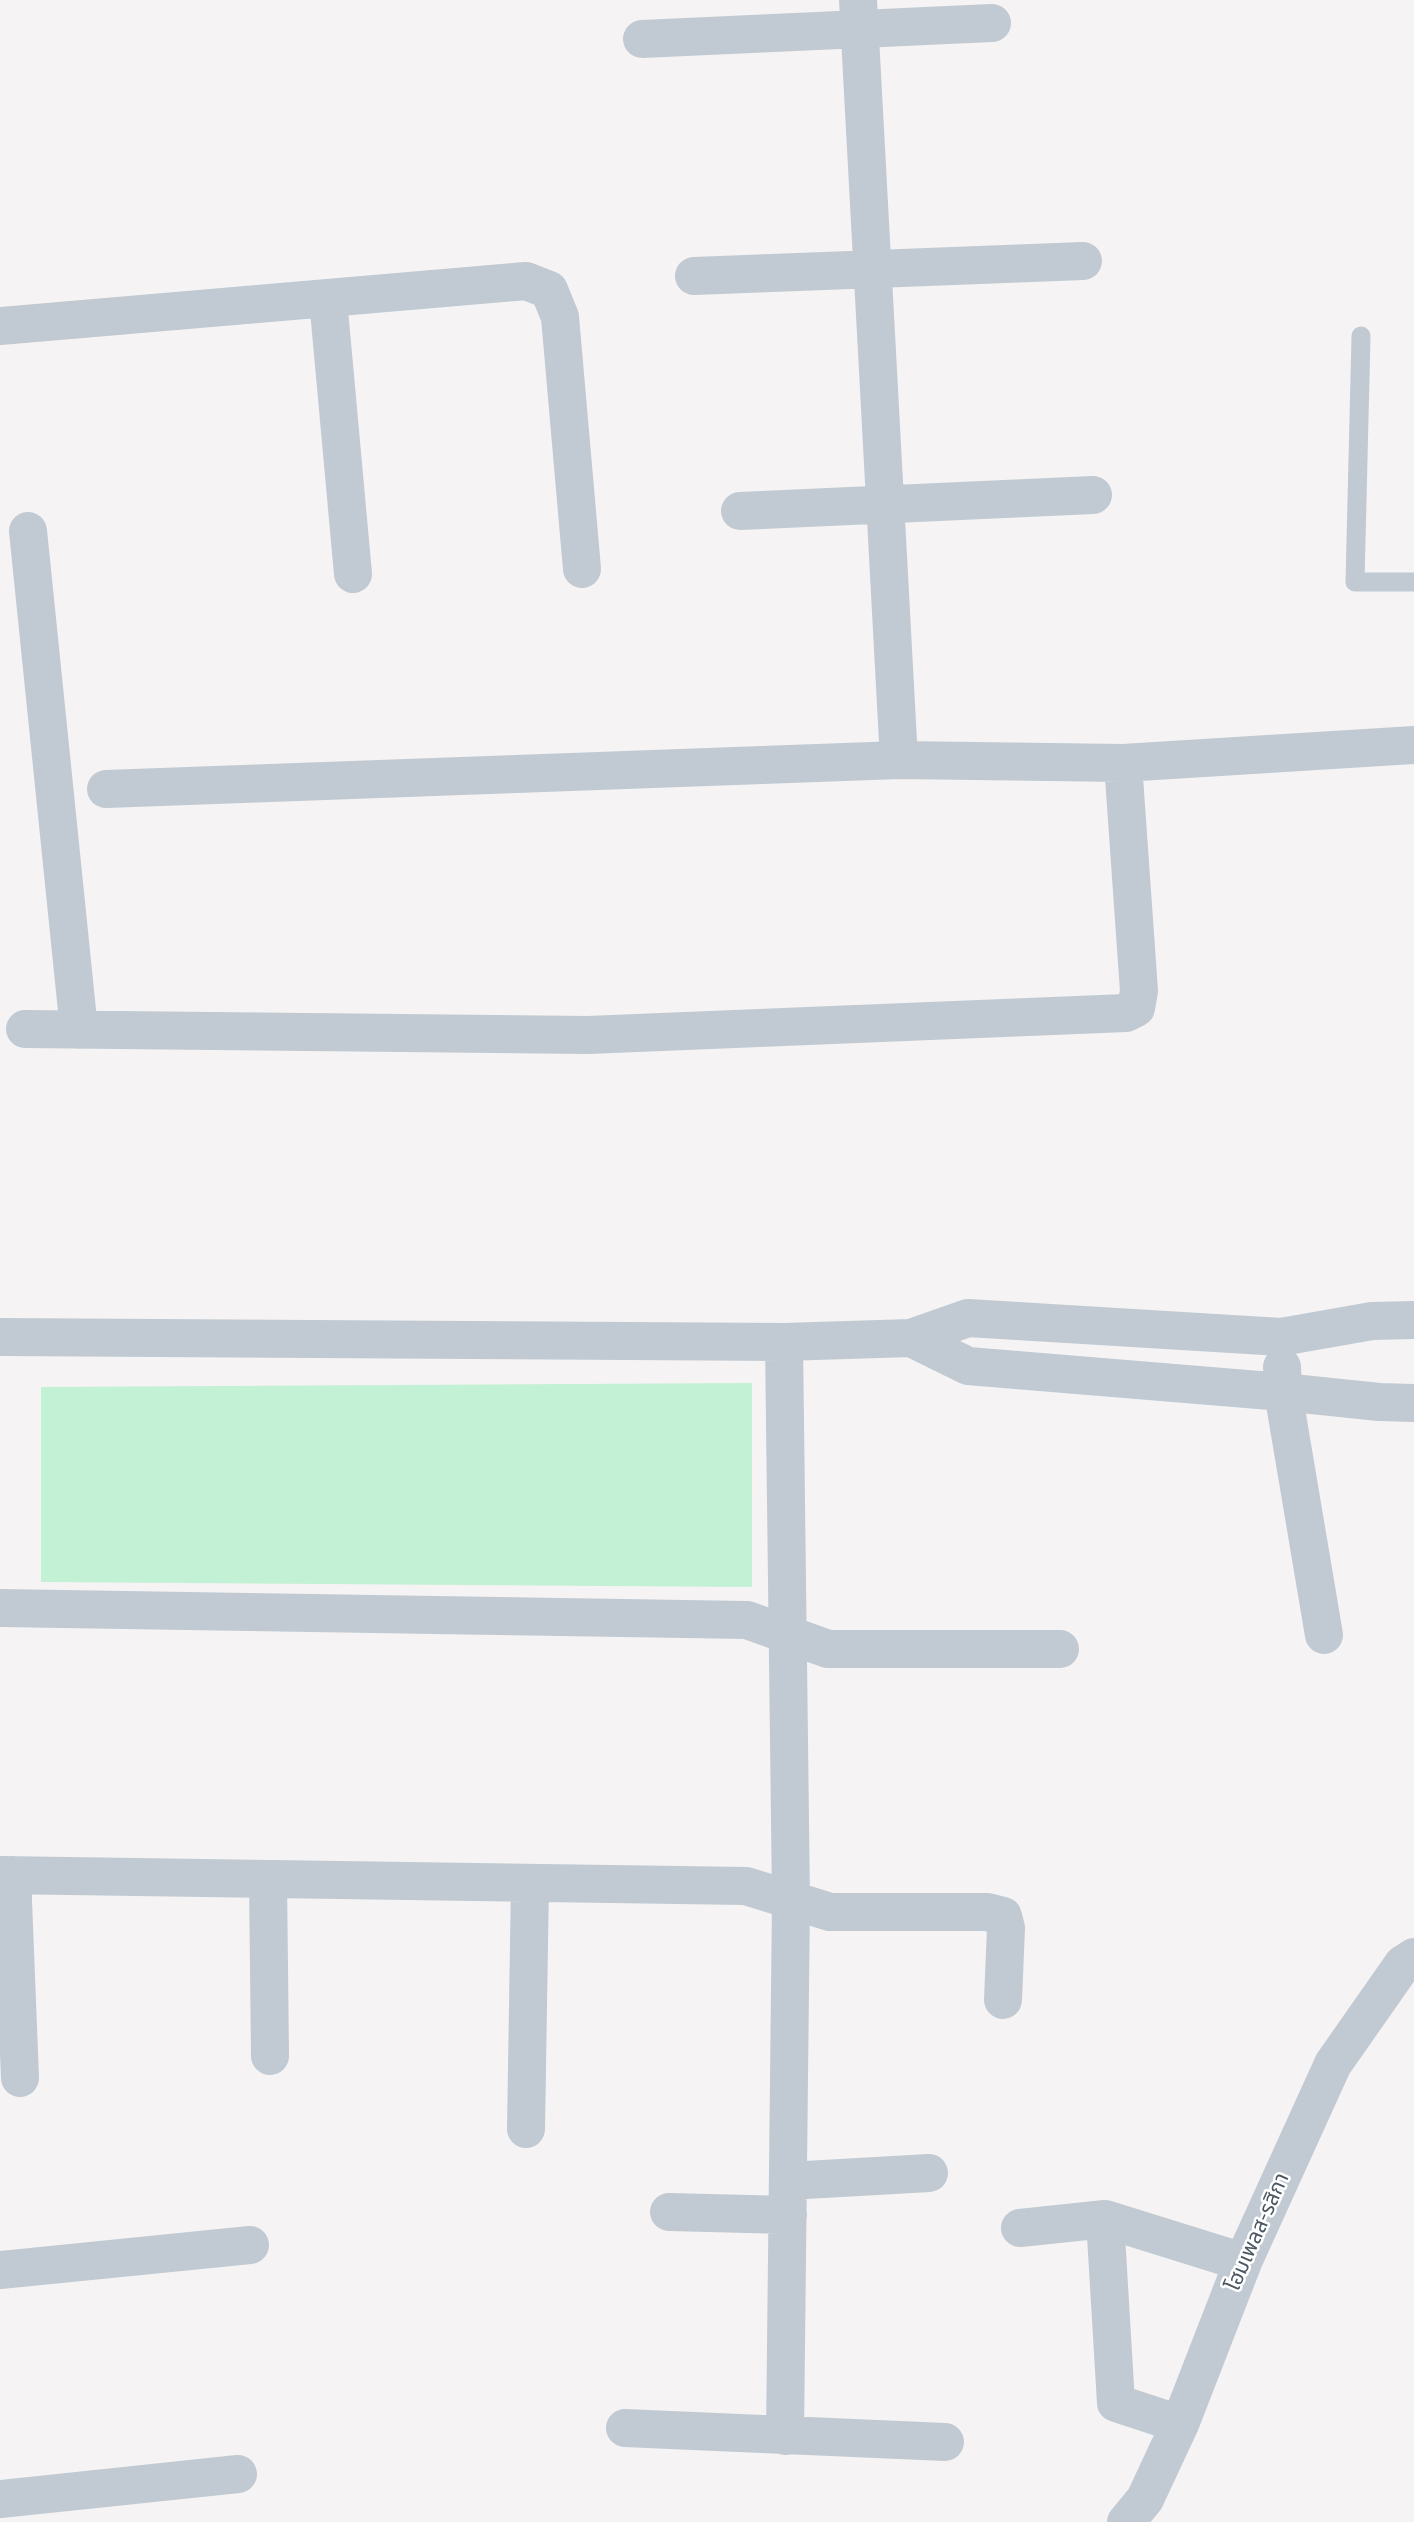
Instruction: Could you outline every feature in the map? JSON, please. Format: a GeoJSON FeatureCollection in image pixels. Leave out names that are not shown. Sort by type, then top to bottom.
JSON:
{"type":"FeatureCollection","features":[{"type":"Feature","properties":{"kind":"street"},"geometry":{"type":"LineString","coordinates":[[642,39],[859,15],[992,23]]}},
{"type":"Feature","properties":{"kind":"street"},"geometry":{"type":"LineString","coordinates":[[859,15],[899,760]]}},
{"type":"Feature","properties":{"kind":"street"},"geometry":{"type":"LineString","coordinates":[[694,276],[1083,261]]}},
{"type":"Feature","properties":{"kind":"street"},"geometry":{"type":"LineString","coordinates":[[0,326],[526,281],[549,290],[560,317],[582,569]]}},
{"type":"Feature","properties":{"kind":"street"},"geometry":{"type":"LineString","coordinates":[[328,299],[352,574]]}},
{"type":"Feature","properties":{"kind":"street"},"geometry":{"type":"LineString","coordinates":[[740,511],[1093,495]]}},
{"type":"Feature","properties":{"kind":"street"},"geometry":{"type":"LineString","coordinates":[[28,531],[79,1030]]}},
{"type":"Feature","properties":{"kind":"street"},"geometry":{"type":"LineString","coordinates":[[106,789],[899,760],[1123,763],[1414,745]]}},
{"type":"Feature","properties":{"kind":"street"},"geometry":{"type":"LineString","coordinates":[[25,1030],[588,1035],[1126,1013],[1136,1008],[1139,991],[1123,763]]}},
{"type":"Feature","properties":{"kind":"street"},"geometry":{"type":"LineString","coordinates":[[0,1337],[784,1342],[911,1338],[968,1318],[1280,1337],[1372,1321],[1414,1320]]}},
{"type":"Feature","properties":{"kind":"street"},"geometry":{"type":"LineString","coordinates":[[1280,1337],[1283,1392],[1324,1635]]}},
{"type":"Feature","properties":{"kind":"street"},"geometry":{"type":"LineString","coordinates":[[911,1338],[968,1366],[1414,1403]]}},
{"type":"Feature","properties":{"kind":"street"},"geometry":{"type":"LineString","coordinates":[[784,1342],[791,1900],[785,2436]]}},
{"type":"Feature","properties":{"kind":"street"},"geometry":{"type":"LineString","coordinates":[[0,1608],[747,1620],[828,1649],[1060,1649]]}},
{"type":"Feature","properties":{"kind":"street"},"geometry":{"type":"LineString","coordinates":[[20,2078],[6,1875],[746,1886],[830,1912],[987,1912],[1003,1916],[1006,1928],[1003,2000]]}},
{"type":"Feature","properties":{"kind":"street"},"geometry":{"type":"LineString","coordinates":[[268,1879],[270,2056]]}},
{"type":"Feature","properties":{"kind":"street"},"geometry":{"type":"LineString","coordinates":[[526,2129],[530,1882]]}},
{"type":"Feature","properties":{"kind":"street","name":"โฮมเพลส-รสิกา"},"geometry":{"type":"LineString","coordinates":[[1126,2522],[1145,2499],[1180,2424],[1243,2262],[1333,2064],[1403,1964],[1414,1957]]}},
{"type":"Feature","properties":{"kind":"street"},"geometry":{"type":"LineString","coordinates":[[669,2212],[788,2198],[929,2173]]}},
{"type":"Feature","properties":{"kind":"street"},"geometry":{"type":"LineString","coordinates":[[1020,2228],[1105,2219],[1243,2262]]}},
{"type":"Feature","properties":{"kind":"street"},"geometry":{"type":"LineString","coordinates":[[1105,2219],[1116,2403],[1180,2424]]}},
{"type":"Feature","properties":{"kind":"street"},"geometry":{"type":"LineString","coordinates":[[0,2270],[250,2245]]}},
{"type":"Feature","properties":{"kind":"street"},"geometry":{"type":"LineString","coordinates":[[625,2428],[945,2442]]}},
{"type":"Feature","properties":{"kind":"street"},"geometry":{"type":"LineString","coordinates":[[0,2499],[238,2474]]}},
{"type":"Feature","properties":{"kind":"lane"},"geometry":{"type":"LineString","coordinates":[[1361,336],[1355,582],[1414,582]]}},
{"type":"Feature","properties":{"kind":"green space"},"geometry":{"type":"Polygon","coordinates":[[[752,1383],[752,1587],[41,1582],[41,1387],[752,1383]]]}}]}
